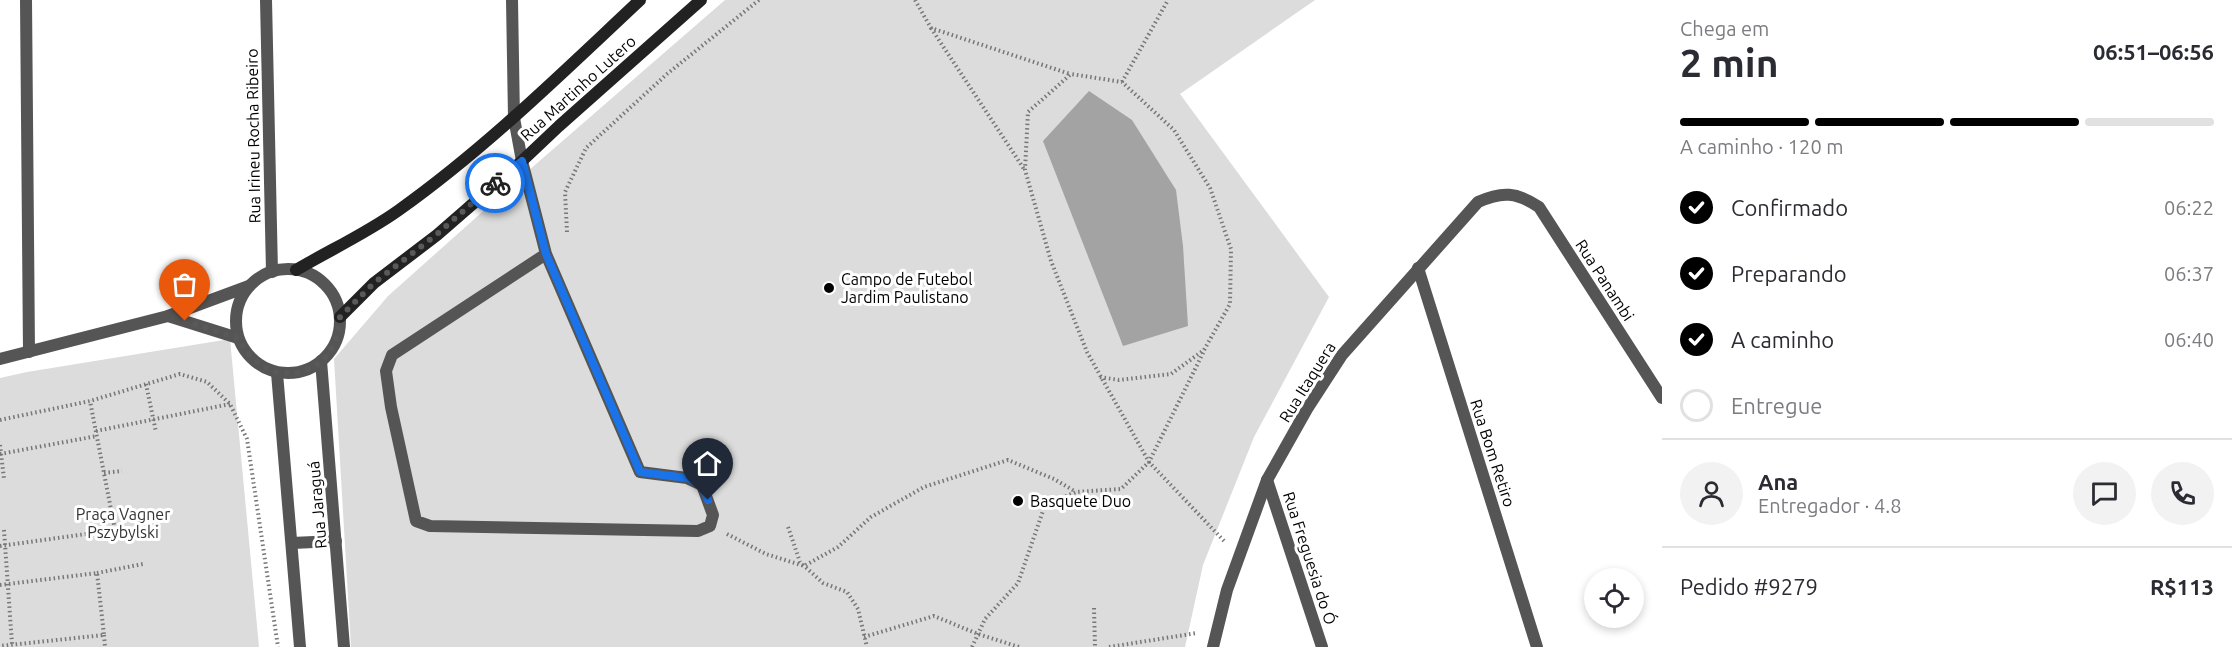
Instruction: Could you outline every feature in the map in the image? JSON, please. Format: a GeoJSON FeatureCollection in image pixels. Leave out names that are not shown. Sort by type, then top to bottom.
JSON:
{"type":"FeatureCollection","features":[{"type":"Feature","properties":{"kind":"main road","name":"Rua Martinho Lutero"},"geometry":{"type":"LineString","coordinates":[[296,270],[397,212],[514,118],[640,0]]}},
{"type":"Feature","properties":{"kind":"main road","name":"Rua Martinho Lutero"},"geometry":{"type":"LineString","coordinates":[[340,317],[374,283],[436,235],[522,161],[701,0]]}},
{"type":"Feature","properties":{"kind":"street"},"geometry":{"type":"LineString","coordinates":[[26,0],[29,352]]}},
{"type":"Feature","properties":{"kind":"street","name":"Rua Irineu Rocha Ribeiro"},"geometry":{"type":"LineString","coordinates":[[266,0],[272,272]]}},
{"type":"Feature","properties":{"kind":"street"},"geometry":{"type":"LineString","coordinates":[[512,0],[514,118],[522,161],[546,254],[640,472],[687,478],[702,485],[713,514],[710,526],[698,531],[430,526],[416,521],[386,371],[392,355],[546,254]]}},
{"type":"Feature","properties":{"kind":"street","name":"Rua Itaquera"},"geometry":{"type":"LineString","coordinates":[[1213,647],[1227,590],[1267,480],[1307,409],[1342,355],[1472,207],[1493,195],[1509,194]]}},
{"type":"Feature","properties":{"kind":"street","name":"Rua Panambi"},"geometry":{"type":"LineString","coordinates":[[1509,194],[1525,198],[1539,207],[1662,399]]}},
{"type":"Feature","properties":{"kind":"street","name":"Rua Bom Retiro"},"geometry":{"type":"LineString","coordinates":[[1418,268],[1538,647]]}},
{"type":"Feature","properties":{"kind":"street"},"geometry":{"type":"LineString","coordinates":[[0,359],[168,316],[249,286],[272,272],[296,270],[312,275],[326,286],[335,300],[340,317],[339,329],[330,352],[308,370],[293,373],[277,373],[253,360],[244,350],[238,338],[237,310],[249,286]]}},
{"type":"Feature","properties":{"kind":"street"},"geometry":{"type":"LineString","coordinates":[[168,316],[238,338]]}},
{"type":"Feature","properties":{"kind":"street","name":"Rua Jaraguá"},"geometry":{"type":"LineString","coordinates":[[321,361],[344,647]]}},
{"type":"Feature","properties":{"kind":"street","name":"Rua Jaraguá"},"geometry":{"type":"LineString","coordinates":[[277,373],[300,647]]}},
{"type":"Feature","properties":{"kind":"street","name":"Rua Freguesia do Ó"},"geometry":{"type":"LineString","coordinates":[[1267,480],[1322,647]]}},
{"type":"Feature","properties":{"kind":"street"},"geometry":{"type":"LineString","coordinates":[[292,543],[336,541]]}},
{"type":"Feature","properties":{"kind":"path"},"geometry":{"type":"LineString","coordinates":[[567,232],[565,192],[586,148],[667,74],[759,0]]}},
{"type":"Feature","properties":{"kind":"path"},"geometry":{"type":"LineString","coordinates":[[915,0],[1024,170],[1051,261],[1087,352],[1149,462],[1239,556]]}},
{"type":"Feature","properties":{"kind":"path"},"geometry":{"type":"LineString","coordinates":[[1122,82],[1168,0]]}},
{"type":"Feature","properties":{"kind":"path"},"geometry":{"type":"LineString","coordinates":[[931,28],[1071,74],[1122,82],[1174,130],[1210,188],[1231,249],[1230,304],[1204,350],[1149,462],[1121,489],[1076,492],[1045,505],[1018,583],[985,619],[972,647]]}},
{"type":"Feature","properties":{"kind":"path"},"geometry":{"type":"LineString","coordinates":[[1024,170],[1028,112],[1071,74]]}},
{"type":"Feature","properties":{"kind":"path"},"geometry":{"type":"LineString","coordinates":[[1100,377],[1119,380],[1171,374],[1204,350]]}},
{"type":"Feature","properties":{"kind":"path"},"geometry":{"type":"LineString","coordinates":[[0,420],[90,401],[180,374],[207,382],[230,404],[247,439],[278,647]]}},
{"type":"Feature","properties":{"kind":"path"},"geometry":{"type":"LineString","coordinates":[[146,384],[156,432]]}},
{"type":"Feature","properties":{"kind":"path"},"geometry":{"type":"LineString","coordinates":[[2,546],[115,530],[90,401]]}},
{"type":"Feature","properties":{"kind":"path"},"geometry":{"type":"LineString","coordinates":[[1,454],[230,404]]}},
{"type":"Feature","properties":{"kind":"path"},"geometry":{"type":"LineString","coordinates":[[0,445],[4,479]]}},
{"type":"Feature","properties":{"kind":"path"},"geometry":{"type":"LineString","coordinates":[[710,526],[766,554],[804,566],[838,547],[871,517],[924,487],[1008,460],[1054,479],[1076,492]]}},
{"type":"Feature","properties":{"kind":"path"},"geometry":{"type":"LineString","coordinates":[[104,473],[122,471]]}},
{"type":"Feature","properties":{"kind":"path"},"geometry":{"type":"LineString","coordinates":[[788,527],[804,566],[823,583],[847,592],[858,609],[867,647]]}},
{"type":"Feature","properties":{"kind":"path"},"geometry":{"type":"LineString","coordinates":[[4,530],[2,546],[9,584],[12,644]]}},
{"type":"Feature","properties":{"kind":"path"},"geometry":{"type":"LineString","coordinates":[[0,585],[97,573],[143,564]]}},
{"type":"Feature","properties":{"kind":"path"},"geometry":{"type":"LineString","coordinates":[[97,573],[105,647]]}},
{"type":"Feature","properties":{"kind":"path"},"geometry":{"type":"LineString","coordinates":[[1094,608],[1095,647]]}},
{"type":"Feature","properties":{"kind":"path"},"geometry":{"type":"LineString","coordinates":[[864,637],[934,616],[978,634],[1019,647]]}},
{"type":"Feature","properties":{"kind":"path"},"geometry":{"type":"LineString","coordinates":[[1109,647],[1217,630]]}},
{"type":"Feature","properties":{"kind":"path"},"geometry":{"type":"LineString","coordinates":[[0,646],[104,635]]}},
{"type":"Feature","properties":{"kind":"green space"},"geometry":{"type":"Polygon","coordinates":[[[725,0],[1315,0],[1180,94],[1329,297],[1254,437],[1203,565],[1185,647],[351,647],[334,359],[388,296],[725,0]]]}},
{"type":"Feature","properties":{"kind":"green space","name":"Praça Vagner Pszybylski"},"geometry":{"type":"Polygon","coordinates":[[[230,339],[259,647],[0,647],[0,378],[230,339]]]}},
{"type":"Feature","properties":{"kind":"shaded area"},"geometry":{"type":"Polygon","coordinates":[[[1089,91],[1132,120],[1176,190],[1183,246],[1188,326],[1123,346],[1043,141],[1089,91]]]}},
{"type":"Feature","properties":{"kind":"way so far"},"geometry":{"type":"LineString","coordinates":[[185,321],[238,338],[244,350],[253,360],[277,373],[308,370],[330,352],[336,341],[340,317],[374,283],[436,235],[495,183]]}},
{"type":"Feature","properties":{"kind":"place","name":"Campo de Futebol Jardim Paulistano"},"geometry":{"type":"Point","coordinates":[829,288]}},
{"type":"Feature","properties":{"kind":"place","name":"Basquete Duo"},"geometry":{"type":"Point","coordinates":[1018,501]}},
{"type":"Feature","properties":{"kind":"route"},"geometry":{"type":"LineString","coordinates":[[495,183],[522,161],[546,254],[640,472],[687,478],[702,485],[708,500]]}}]}
